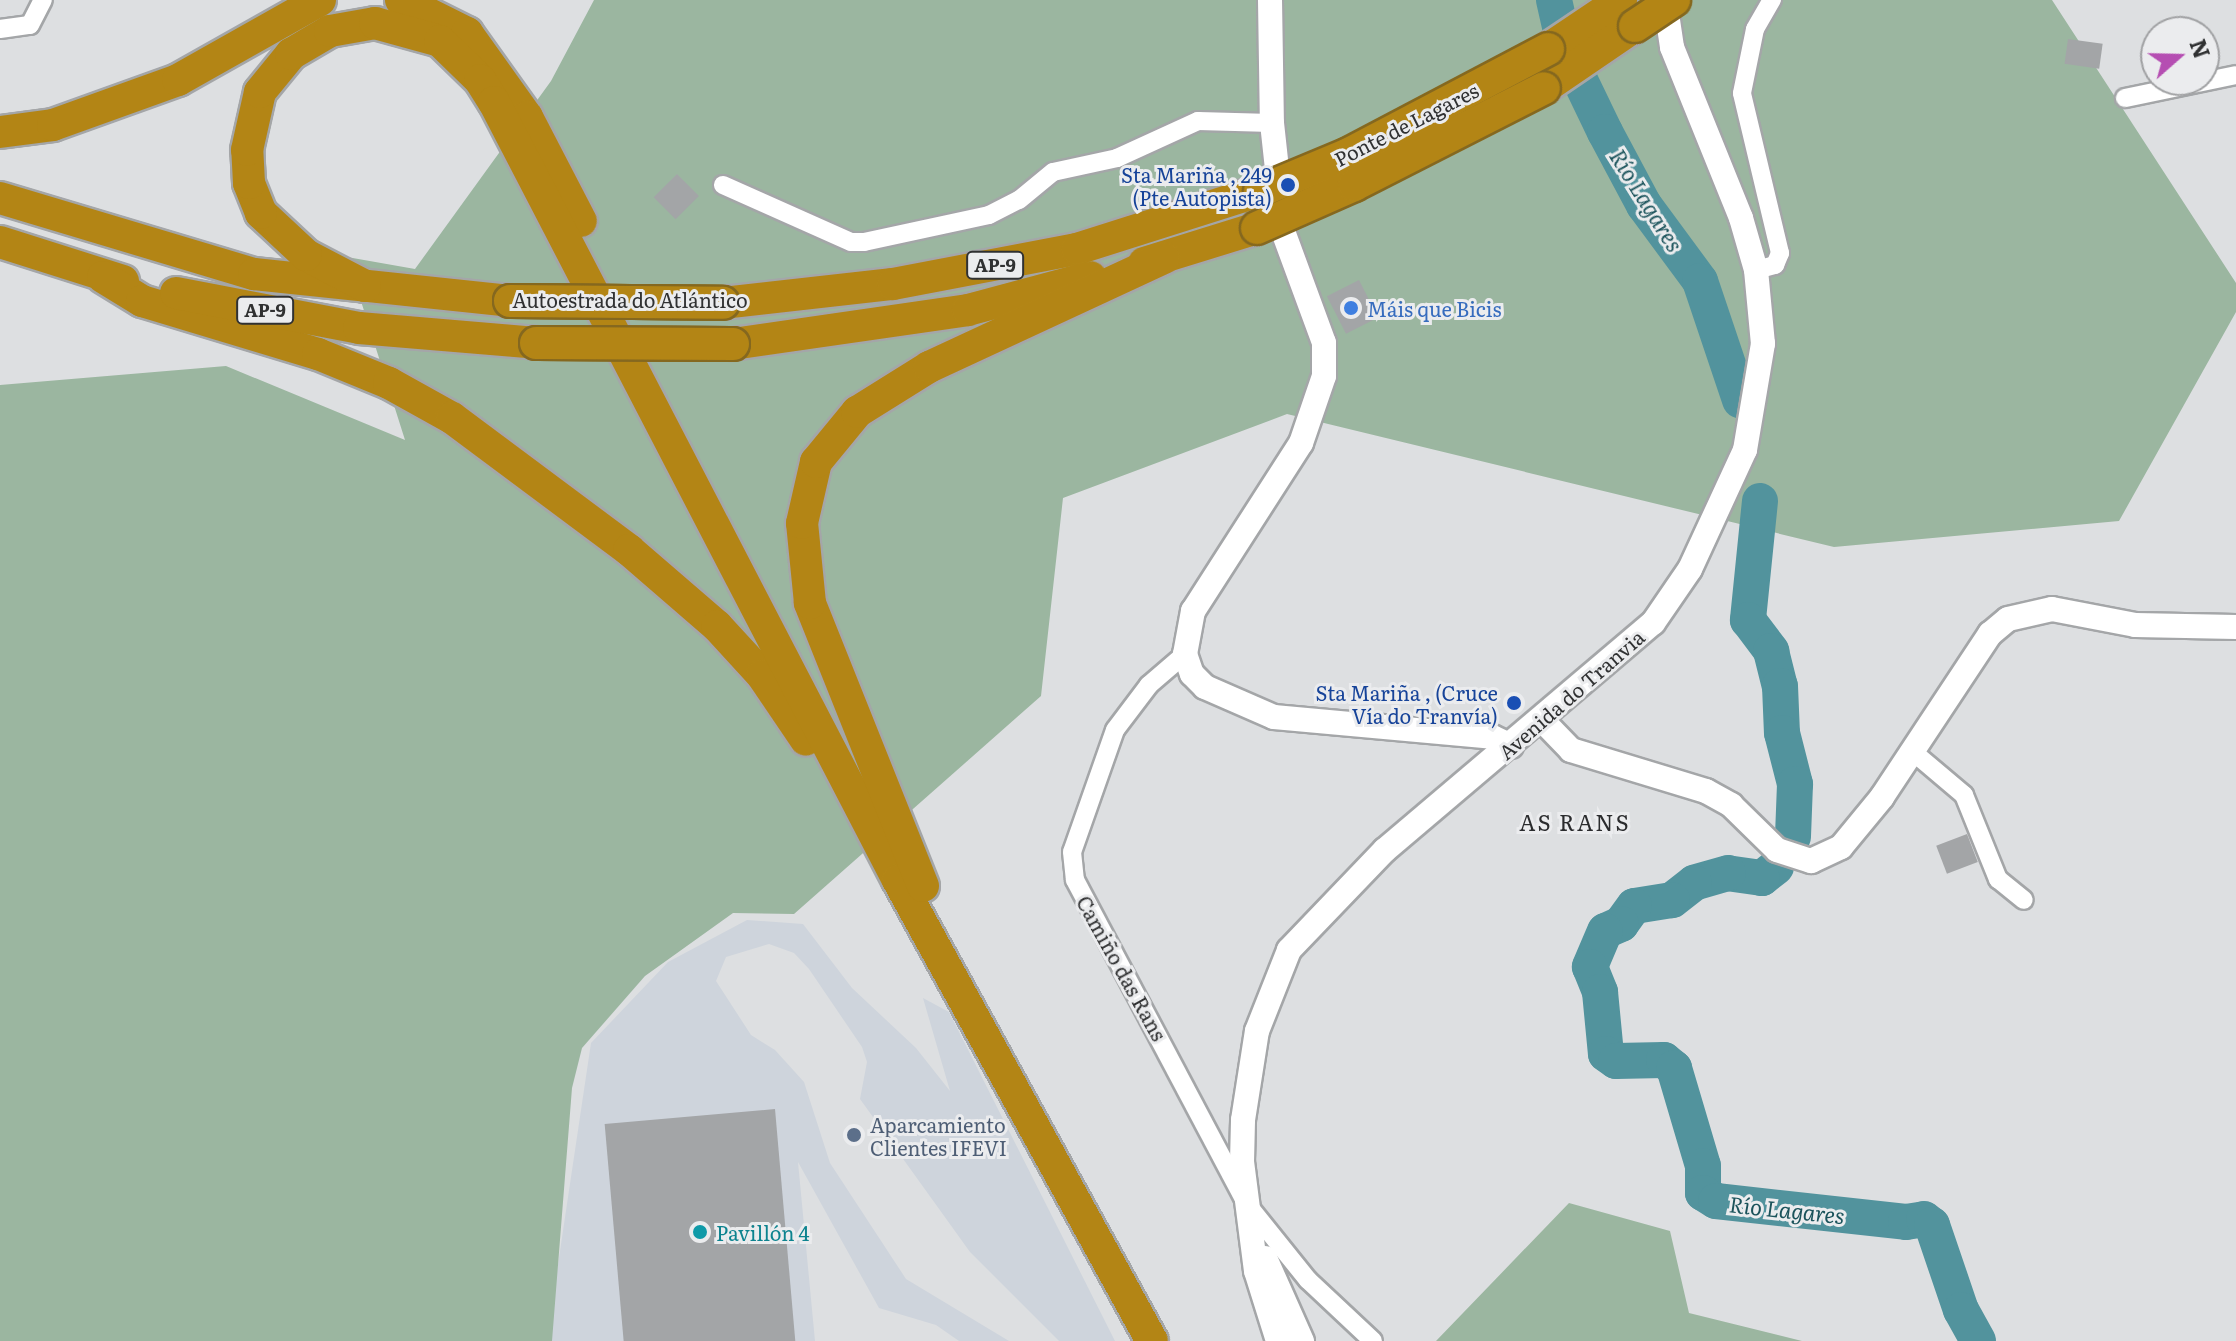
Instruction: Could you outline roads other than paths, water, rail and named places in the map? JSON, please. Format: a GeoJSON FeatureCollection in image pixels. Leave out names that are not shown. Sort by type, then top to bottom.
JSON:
{"type":"FeatureCollection","features":[{"type":"Feature","properties":{"kind":"highway"},"geometry":{"type":"LineString","coordinates":[[0,132],[53,125],[178,80],[320,0]]}},
{"type":"Feature","properties":{"kind":"highway"},"geometry":{"type":"LineString","coordinates":[[401,0],[467,33],[527,117],[769,592],[889,804]]}},
{"type":"Feature","properties":{"kind":"highway","name":"Ponte de Lagares"},"geometry":{"type":"LineString","coordinates":[[1260,191],[1349,154],[1548,49],[1621,0]]}},
{"type":"Feature","properties":{"kind":"highway","name":"Ponte de Lagares"},"geometry":{"type":"LineString","coordinates":[[1164,258],[1257,228],[1354,185],[1544,88],[1674,0]]}},
{"type":"Feature","properties":{"kind":"highway"},"geometry":{"type":"LineString","coordinates":[[365,286],[306,255],[261,213],[249,183],[247,150],[260,92],[291,54],[330,31],[375,23],[440,41],[480,80],[494,102],[898,880],[982,1025],[1152,1341]]}},
{"type":"Feature","properties":{"kind":"highway","name":"Autoestrada do Atlántico"},"geometry":{"type":"LineString","coordinates":[[0,198],[254,274],[510,301],[723,303],[893,284],[1077,249],[1260,191]]}},
{"type":"Feature","properties":{"kind":"highway","name":"AP-9"},"geometry":{"type":"LineString","coordinates":[[0,242],[103,277],[359,328],[536,343],[733,344],[968,310],[1164,258]]}},
{"type":"Feature","properties":{"kind":"highway"},"geometry":{"type":"LineString","coordinates":[[982,1025],[889,804],[810,603],[802,523],[816,462],[857,412],[929,367],[1164,258]]}},
{"type":"Feature","properties":{"kind":"highway"},"geometry":{"type":"LineString","coordinates":[[103,277],[142,301],[318,354],[389,383],[452,418],[537,478],[651,569],[762,675],[898,880]]}},
{"type":"Feature","properties":{"kind":"main road"},"geometry":{"type":"LineString","coordinates":[[1270,0],[1272,123],[1284,234],[1324,343],[1324,376],[1301,443],[1193,611],[1185,654],[1192,674],[1205,687],[1274,717],[1492,737],[1511,746]]}},
{"type":"Feature","properties":{"kind":"main road","name":"Avenida do Tranvia"},"geometry":{"type":"LineString","coordinates":[[1278,1341],[1256,1271],[1242,1162],[1247,1080],[1269,990],[1289,950],[1385,850],[1543,721],[1653,623],[1722,509],[1745,450],[1760,377],[1762,312],[1756,270],[1741,218],[1672,47],[1665,0]]}},
{"type":"Feature","properties":{"kind":"main road"},"geometry":{"type":"LineString","coordinates":[[1543,721],[1571,750],[1706,791],[1731,805],[1777,850],[1811,861],[1841,847],[1912,751],[1990,634],[2025,612],[2052,609],[2135,625],[2236,627]]}},
{"type":"Feature","properties":{"kind":"main road","name":"Avenida do Tranvia"},"geometry":{"type":"LineString","coordinates":[[1254,1239],[1302,1341]]}},
{"type":"Feature","properties":{"kind":"street"},"geometry":{"type":"LineString","coordinates":[[0,29],[30,25],[43,0]]}},
{"type":"Feature","properties":{"kind":"street"},"geometry":{"type":"LineString","coordinates":[[1756,270],[1775,265],[1780,253],[1742,93],[1755,29],[1772,0]]}},
{"type":"Feature","properties":{"kind":"street"},"geometry":{"type":"LineString","coordinates":[[2125,98],[2236,75]]}},
{"type":"Feature","properties":{"kind":"street"},"geometry":{"type":"LineString","coordinates":[[723,185],[851,242],[864,242],[989,215],[1019,200],[1053,172],[1125,155],[1198,121],[1272,123]]}},
{"type":"Feature","properties":{"kind":"street","name":"Camiño das Rans"},"geometry":{"type":"LineString","coordinates":[[1185,654],[1149,685],[1115,730],[1072,852],[1072,867],[1083,900],[1167,1047],[1246,1203],[1308,1280],[1373,1341]]}},
{"type":"Feature","properties":{"kind":"street"},"geometry":{"type":"LineString","coordinates":[[1912,751],[1953,780],[1998,879],[2024,900]]}},
{"type":"Feature","properties":{"kind":"waterway","name":"Río Lagares"},"geometry":{"type":"LineString","coordinates":[[1554,0],[1565,49],[1605,132],[1644,205],[1700,281],[1740,400]]}},
{"type":"Feature","properties":{"kind":"waterway","name":"Río Lagares"},"geometry":{"type":"LineString","coordinates":[[1760,501],[1748,620],[1771,651],[1780,686],[1782,733],[1795,784],[1793,837]]}},
{"type":"Feature","properties":{"kind":"waterway","name":"Río Lagares"},"geometry":{"type":"LineString","coordinates":[[1776,867],[1762,878],[1728,873],[1694,883],[1672,900],[1634,906],[1621,924],[1605,931],[1590,967],[1600,992],[1606,1054],[1616,1061],[1664,1060],[1674,1068],[1703,1166],[1703,1193],[1716,1201],[1906,1222],[1924,1219],[1932,1225],[1961,1310],[1978,1341]]}},
{"type":"Feature","properties":{"kind":"place","name":"Sta Mariña , 249 (Pte Autopista)"},"geometry":{"type":"Point","coordinates":[1288,185]}},
{"type":"Feature","properties":{"kind":"place","name":"Máis que Bicis"},"geometry":{"type":"Point","coordinates":[1351,308]}},
{"type":"Feature","properties":{"kind":"place","name":"Sta Mariña , (Cruce Vía do Tranvía)"},"geometry":{"type":"Point","coordinates":[1514,703]}},
{"type":"Feature","properties":{"kind":"place","name":"Aparcamiento Clientes IFEVI"},"geometry":{"type":"Point","coordinates":[854,1135]}},
{"type":"Feature","properties":{"kind":"place","name":"Pavillón 4"},"geometry":{"type":"Point","coordinates":[700,1232]}},
{"type":"Feature","properties":{"kind":"district","name":"AS RANS"},"geometry":{"type":"Point","coordinates":[1575,822]}}]}
